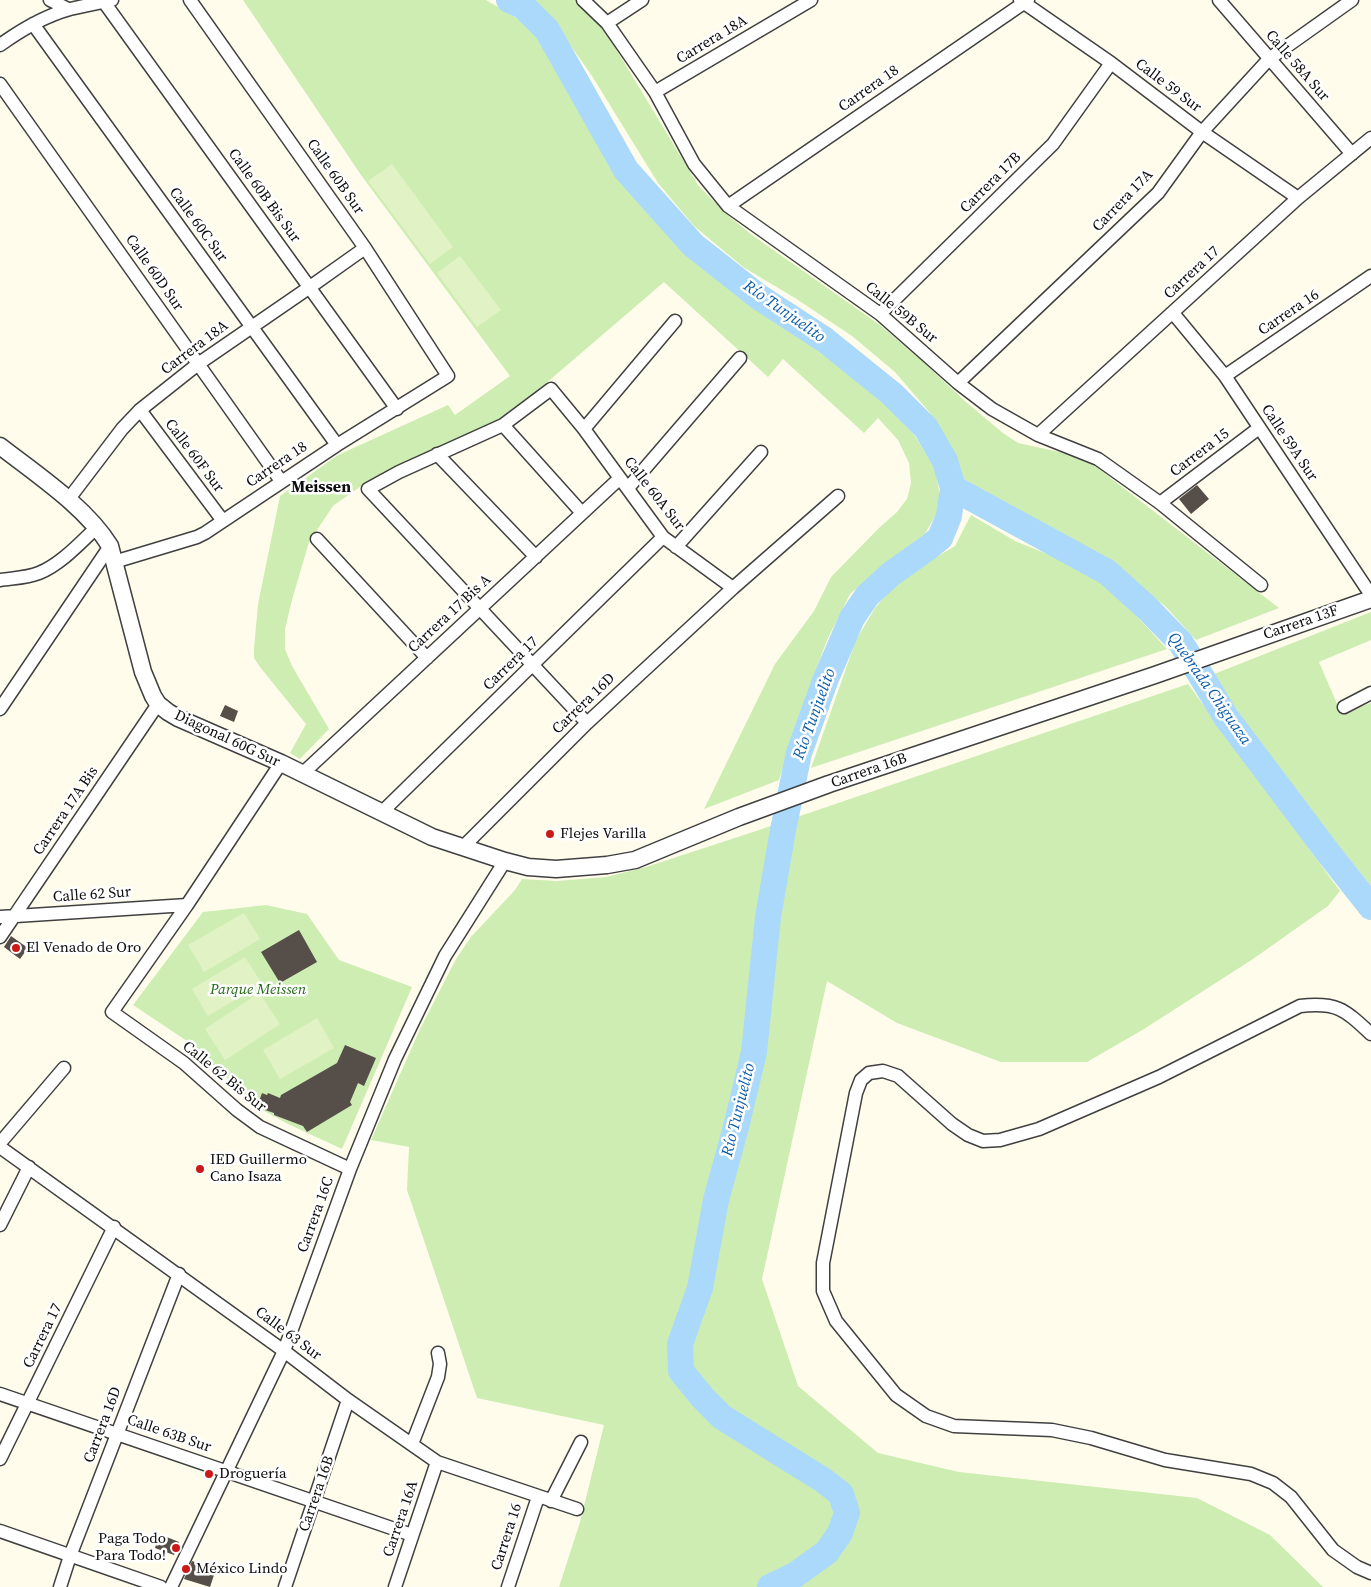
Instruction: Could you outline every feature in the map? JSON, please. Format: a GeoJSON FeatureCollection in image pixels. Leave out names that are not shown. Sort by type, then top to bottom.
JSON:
{"type":"FeatureCollection","features":[{"type":"Feature","properties":{"kind":"street"},"geometry":{"type":"LineString","coordinates":[[50,0],[68,9]]}},
{"type":"Feature","properties":{"kind":"street","name":"Calle 60B Sur"},"geometry":{"type":"LineString","coordinates":[[190,0],[365,248],[448,376]]}},
{"type":"Feature","properties":{"kind":"street","name":"Calle 59B Sur"},"geometry":{"type":"LineString","coordinates":[[583,0],[607,24],[656,92],[694,164],[728,206],[880,314],[958,383],[992,409],[1038,435],[1098,460],[1160,503],[1261,585]]}},
{"type":"Feature","properties":{"kind":"street"},"geometry":{"type":"LineString","coordinates":[[607,24],[642,0]]}},
{"type":"Feature","properties":{"kind":"street","name":"Carrera 18A"},"geometry":{"type":"LineString","coordinates":[[656,92],[811,0]]}},
{"type":"Feature","properties":{"kind":"street","name":"Calle 58A Sur"},"geometry":{"type":"LineString","coordinates":[[1219,0],[1352,154]]}},
{"type":"Feature","properties":{"kind":"street","name":"Carrera 17A"},"geometry":{"type":"LineString","coordinates":[[958,383],[1158,193],[1202,132],[1270,59],[1352,0]]}},
{"type":"Feature","properties":{"kind":"street"},"geometry":{"type":"LineString","coordinates":[[0,45],[14,34],[68,9],[108,1]]}},
{"type":"Feature","properties":{"kind":"street","name":"Calle 60B Bis Sur"},"geometry":{"type":"LineString","coordinates":[[108,1],[397,409]]}},
{"type":"Feature","properties":{"kind":"street","name":"Calle 59 Sur"},"geometry":{"type":"LineString","coordinates":[[1024,1],[1202,132],[1298,198]]}},
{"type":"Feature","properties":{"kind":"street","name":"Carrera 18"},"geometry":{"type":"LineString","coordinates":[[728,206],[1024,1]]}},
{"type":"Feature","properties":{"kind":"street","name":"Calle 60C Sur"},"geometry":{"type":"LineString","coordinates":[[33,24],[337,445]]}},
{"type":"Feature","properties":{"kind":"street","name":"Carrera 17B"},"geometry":{"type":"LineString","coordinates":[[880,314],[1053,144],[1111,64]]}},
{"type":"Feature","properties":{"kind":"street","name":"Calle 60D Sur"},"geometry":{"type":"LineString","coordinates":[[0,84],[281,481]]}},
{"type":"Feature","properties":{"kind":"street","name":"Carrera 17"},"geometry":{"type":"LineString","coordinates":[[1038,435],[1298,198],[1371,138]]}},
{"type":"Feature","properties":{"kind":"street","name":"Carrera 18A"},"geometry":{"type":"LineString","coordinates":[[68,500],[122,429],[140,410],[198,364],[365,248]]}},
{"type":"Feature","properties":{"kind":"street","name":"Carrera 16"},"geometry":{"type":"LineString","coordinates":[[1225,376],[1371,276]]}},
{"type":"Feature","properties":{"kind":"street","name":"Calle 59A Sur"},"geometry":{"type":"LineString","coordinates":[[1173,313],[1225,376],[1371,597]]}},
{"type":"Feature","properties":{"kind":"street"},"geometry":{"type":"LineString","coordinates":[[584,429],[675,321]]}},
{"type":"Feature","properties":{"kind":"street","name":"Carrera 17 Bis A"},"geometry":{"type":"LineString","coordinates":[[302,774],[582,513],[624,483],[740,358]]}},
{"type":"Feature","properties":{"kind":"street","name":"Carrera 18"},"geometry":{"type":"LineString","coordinates":[[112,554],[197,537],[337,445],[448,376]]}},
{"type":"Feature","properties":{"kind":"street","name":"Calle 60A Sur"},"geometry":{"type":"LineString","coordinates":[[504,425],[551,389],[584,429],[662,537],[733,588]]}},
{"type":"Feature","properties":{"kind":"street","name":"Calle 60F Sur"},"geometry":{"type":"LineString","coordinates":[[140,410],[223,521]]}},
{"type":"Feature","properties":{"kind":"street"},"geometry":{"type":"LineString","coordinates":[[582,513],[504,425],[437,454],[368,489],[587,722]]}},
{"type":"Feature","properties":{"kind":"street","name":"Carrera 15"},"geometry":{"type":"LineString","coordinates":[[1160,503],[1259,428]]}},
{"type":"Feature","properties":{"kind":"street","name":"Diagonal 60G Sur"},"geometry":{"type":"LineString","coordinates":[[0,446],[68,500],[97,527],[112,554],[143,672],[158,704],[178,718],[281,763],[432,837],[505,861]]}},
{"type":"Feature","properties":{"kind":"street"},"geometry":{"type":"LineString","coordinates":[[676,548],[761,452]]}},
{"type":"Feature","properties":{"kind":"street"},"geometry":{"type":"LineString","coordinates":[[437,454],[536,557]]}},
{"type":"Feature","properties":{"kind":"street"},"geometry":{"type":"LineString","coordinates":[[733,588],[838,496]]}},
{"type":"Feature","properties":{"kind":"street"},"geometry":{"type":"LineString","coordinates":[[0,580],[38,574],[72,550],[97,527]]}},
{"type":"Feature","properties":{"kind":"street","name":"Carrera 17"},"geometry":{"type":"LineString","coordinates":[[382,813],[662,537]]}},
{"type":"Feature","properties":{"kind":"street"},"geometry":{"type":"LineString","coordinates":[[317,539],[427,658]]}},
{"type":"Feature","properties":{"kind":"street"},"geometry":{"type":"LineString","coordinates":[[0,709],[112,554]]}},
{"type":"Feature","properties":{"kind":"street","name":"Carrera 16D"},"geometry":{"type":"LineString","coordinates":[[462,848],[587,722],[733,588]]}},
{"type":"Feature","properties":{"kind":"street","name":"Carrera 13F"},"geometry":{"type":"LineString","coordinates":[[1231,648],[1371,597]]}},
{"type":"Feature","properties":{"kind":"street","name":"Carrera 16B"},"geometry":{"type":"LineString","coordinates":[[505,861],[528,866],[556,868],[584,867],[635,860],[829,784],[1231,648]]}},
{"type":"Feature","properties":{"kind":"street"},"geometry":{"type":"LineString","coordinates":[[1344,707],[1371,693]]}},
{"type":"Feature","properties":{"kind":"street","name":"Carrera 17A Bis"},"geometry":{"type":"LineString","coordinates":[[0,937],[158,704]]}},
{"type":"Feature","properties":{"kind":"street"},"geometry":{"type":"LineString","coordinates":[[187,905],[281,763]]}},
{"type":"Feature","properties":{"kind":"street","name":"Carrera 16C"},"geometry":{"type":"LineString","coordinates":[[171,1587],[284,1350],[350,1169],[395,1059],[445,956],[505,861]]}},
{"type":"Feature","properties":{"kind":"street","name":"Calle 62 Sur"},"geometry":{"type":"LineString","coordinates":[[0,917],[187,905]]}},
{"type":"Feature","properties":{"kind":"street","name":"Calle 62 Bis Sur"},"geometry":{"type":"LineString","coordinates":[[187,905],[112,1012],[184,1064],[237,1110],[260,1127],[350,1169]]}},
{"type":"Feature","properties":{"kind":"street"},"geometry":{"type":"LineString","coordinates":[[1371,1034],[1353,1017],[1334,1006],[1319,1004],[1300,1006],[1159,1077],[1047,1125],[1000,1140],[983,1141],[968,1135],[952,1124],[898,1076],[883,1071],[869,1073],[861,1080],[856,1094],[823,1263],[822,1291],[836,1321],[896,1394],[926,1416],[954,1426],[1052,1430],[1091,1438],[1165,1460],[1251,1474],[1273,1483],[1290,1497],[1333,1550],[1357,1567],[1371,1573]]}},
{"type":"Feature","properties":{"kind":"street"},"geometry":{"type":"LineString","coordinates":[[0,1145],[64,1068]]}},
{"type":"Feature","properties":{"kind":"street","name":"Calle 63 Sur"},"geometry":{"type":"LineString","coordinates":[[0,1145],[284,1350],[348,1400],[437,1462],[577,1509]]}},
{"type":"Feature","properties":{"kind":"street"},"geometry":{"type":"LineString","coordinates":[[0,1225],[29,1167]]}},
{"type":"Feature","properties":{"kind":"street","name":"Carrera 17"},"geometry":{"type":"LineString","coordinates":[[0,1459],[114,1227]]}},
{"type":"Feature","properties":{"kind":"street","name":"Carrera 16D"},"geometry":{"type":"LineString","coordinates":[[60,1587],[70,1556],[179,1274]]}},
{"type":"Feature","properties":{"kind":"street"},"geometry":{"type":"LineString","coordinates":[[412,1444],[438,1377],[440,1364],[438,1353]]}},
{"type":"Feature","properties":{"kind":"street","name":"Calle 63B Sur"},"geometry":{"type":"LineString","coordinates":[[0,1394],[412,1536]]}},
{"type":"Feature","properties":{"kind":"street","name":"Carrera 16B"},"geometry":{"type":"LineString","coordinates":[[285,1587],[348,1400]]}},
{"type":"Feature","properties":{"kind":"street"},"geometry":{"type":"LineString","coordinates":[[551,1501],[581,1442]]}},
{"type":"Feature","properties":{"kind":"street","name":"Carrera 16A"},"geometry":{"type":"LineString","coordinates":[[395,1587],[437,1462]]}},
{"type":"Feature","properties":{"kind":"street","name":"Carrera 16"},"geometry":{"type":"LineString","coordinates":[[508,1587],[538,1497]]}},
{"type":"Feature","properties":{"kind":"street"},"geometry":{"type":"LineString","coordinates":[[0,1531],[162,1587]]}},
{"type":"Feature","properties":{"kind":"green space"},"geometry":{"type":"Polygon","coordinates":[[[243,0],[486,0],[525,23],[542,41],[569,84],[624,183],[674,239],[759,310],[816,348],[882,400],[915,436],[936,470],[941,506],[923,537],[884,565],[850,594],[827,640],[799,716],[779,780],[704,809],[775,664],[814,611],[831,577],[897,512],[907,499],[911,483],[909,463],[898,440],[878,418],[864,433],[783,359],[768,377],[664,282],[509,415],[397,466],[364,484],[333,506],[309,542],[285,629],[285,649],[292,666],[329,729],[300,759],[290,753],[306,724],[254,658],[258,604],[280,496],[338,455],[448,405],[455,415],[510,376],[361,175],[243,0]]]}},
{"type":"Feature","properties":{"kind":"green space"},"geometry":{"type":"Polygon","coordinates":[[[531,0],[579,0],[590,10],[610,39],[698,185],[725,213],[752,235],[880,325],[1003,433],[1018,443],[1078,456],[1095,466],[1279,608],[1196,640],[1166,607],[1118,568],[1067,536],[960,477],[955,460],[944,436],[930,413],[895,372],[852,336],[795,298],[743,267],[694,226],[658,183],[592,76],[554,22],[531,0]]]}},
{"type":"Feature","properties":{"kind":"green space"},"geometry":{"type":"Polygon","coordinates":[[[392,164],[453,247],[430,264],[368,181],[392,164]]]}},
{"type":"Feature","properties":{"kind":"green space"},"geometry":{"type":"Polygon","coordinates":[[[460,256],[501,310],[477,327],[437,273],[460,256]]]}},
{"type":"Feature","properties":{"kind":"green space"},"geometry":{"type":"Polygon","coordinates":[[[971,515],[1015,541],[1072,564],[1105,582],[1167,649],[811,768],[856,640],[875,608],[901,578],[955,546],[971,515]]]}},
{"type":"Feature","properties":{"kind":"green space"},"geometry":{"type":"Polygon","coordinates":[[[1371,612],[1371,640],[1319,662],[1341,713],[1371,703],[1371,886],[1264,752],[1214,674],[1371,612]]]}},
{"type":"Feature","properties":{"kind":"green space"},"geometry":{"type":"Polygon","coordinates":[[[1188,684],[1340,891],[1328,906],[1253,959],[1144,1029],[1087,1062],[1001,1062],[897,1023],[827,981],[762,1279],[798,1386],[878,1453],[959,1472],[1197,1498],[1270,1535],[1323,1587],[559,1587],[580,1522],[604,1425],[477,1398],[407,1190],[409,1147],[371,1140],[420,1029],[456,959],[471,937],[515,890],[522,879],[557,881],[606,877],[646,867],[1188,684]]]}},
{"type":"Feature","properties":{"kind":"green space","name":"Parque Meissen"},"geometry":{"type":"Polygon","coordinates":[[[266,905],[307,914],[339,960],[412,987],[342,1149],[288,1124],[257,1107],[190,1043],[133,1005],[203,912],[266,905]]]}},
{"type":"Feature","properties":{"kind":"green space"},"geometry":{"type":"Polygon","coordinates":[[[244,913],[260,939],[204,972],[188,945],[244,913]]]}},
{"type":"Feature","properties":{"kind":"green space"},"geometry":{"type":"Polygon","coordinates":[[[245,957],[262,984],[208,1016],[192,989],[245,957]]]}},
{"type":"Feature","properties":{"kind":"green space"},"geometry":{"type":"Polygon","coordinates":[[[259,993],[280,1024],[225,1060],[205,1029],[259,993]]]}},
{"type":"Feature","properties":{"kind":"green space"},"geometry":{"type":"Polygon","coordinates":[[[317,1018],[334,1048],[280,1079],[263,1050],[317,1018]]]}},
{"type":"Feature","properties":{"kind":"building"},"geometry":{"type":"Polygon","coordinates":[[[1197,485],[1209,499],[1191,514],[1179,499],[1197,485]]]}},
{"type":"Feature","properties":{"kind":"building"},"geometry":{"type":"Polygon","coordinates":[[[225,705],[238,711],[234,722],[220,716],[225,705]]]}},
{"type":"Feature","properties":{"kind":"building"},"geometry":{"type":"Polygon","coordinates":[[[299,930],[317,962],[280,983],[261,952],[299,930]]]}},
{"type":"Feature","properties":{"kind":"building","name":"El Venado de Oro"},"geometry":{"type":"Polygon","coordinates":[[[11,936],[28,948],[20,959],[4,947],[11,936]]]}},
{"type":"Feature","properties":{"kind":"building"},"geometry":{"type":"Polygon","coordinates":[[[345,1045],[376,1058],[364,1086],[358,1083],[350,1102],[352,1105],[307,1132],[303,1126],[274,1115],[274,1113],[262,1109],[263,1106],[258,1104],[262,1093],[267,1095],[268,1093],[280,1098],[281,1095],[337,1063],[345,1045]]]}},
{"type":"Feature","properties":{"kind":"building"},"geometry":{"type":"Polygon","coordinates":[[[159,1534],[179,1542],[174,1555],[155,1548],[159,1534]]]}},
{"type":"Feature","properties":{"kind":"building"},"geometry":{"type":"Polygon","coordinates":[[[192,1561],[216,1569],[210,1587],[184,1579],[192,1561]]]}},
{"type":"Feature","properties":{"kind":"waterway","name":"Río Tunjuelito"},"geometry":{"type":"LineString","coordinates":[[509,0],[523,6],[547,30],[626,170],[693,245],[759,297],[825,340],[892,394],[926,428],[945,461],[953,488],[949,516],[940,538],[891,574],[867,596],[852,618],[825,681],[799,753],[768,917],[754,1052],[716,1200],[700,1288],[680,1344],[681,1371],[703,1398],[722,1417],[823,1480],[841,1494],[847,1513],[840,1533],[827,1552],[795,1575],[770,1587]]}},
{"type":"Feature","properties":{"kind":"waterway","name":"Quebrada Chiguaza"},"geometry":{"type":"LineString","coordinates":[[953,488],[1107,572],[1148,609],[1181,643],[1226,717],[1371,907]]}},
{"type":"Feature","properties":{"kind":"place","name":"Flejes Varilla"},"geometry":{"type":"Point","coordinates":[550,834]}},
{"type":"Feature","properties":{"kind":"place","name":"El Venado de Oro"},"geometry":{"type":"Point","coordinates":[16,948]}},
{"type":"Feature","properties":{"kind":"place","name":"IED Guillermo Cano Isaza"},"geometry":{"type":"Point","coordinates":[200,1169]}},
{"type":"Feature","properties":{"kind":"place","name":"Droguería"},"geometry":{"type":"Point","coordinates":[209,1474]}},
{"type":"Feature","properties":{"kind":"place","name":"Paga Todo Para Todo!"},"geometry":{"type":"Point","coordinates":[176,1548]}},
{"type":"Feature","properties":{"kind":"place","name":"México Lindo"},"geometry":{"type":"Point","coordinates":[186,1569]}},
{"type":"Feature","properties":{"kind":"district","name":"Meissen"},"geometry":{"type":"Point","coordinates":[321,488]}}]}
